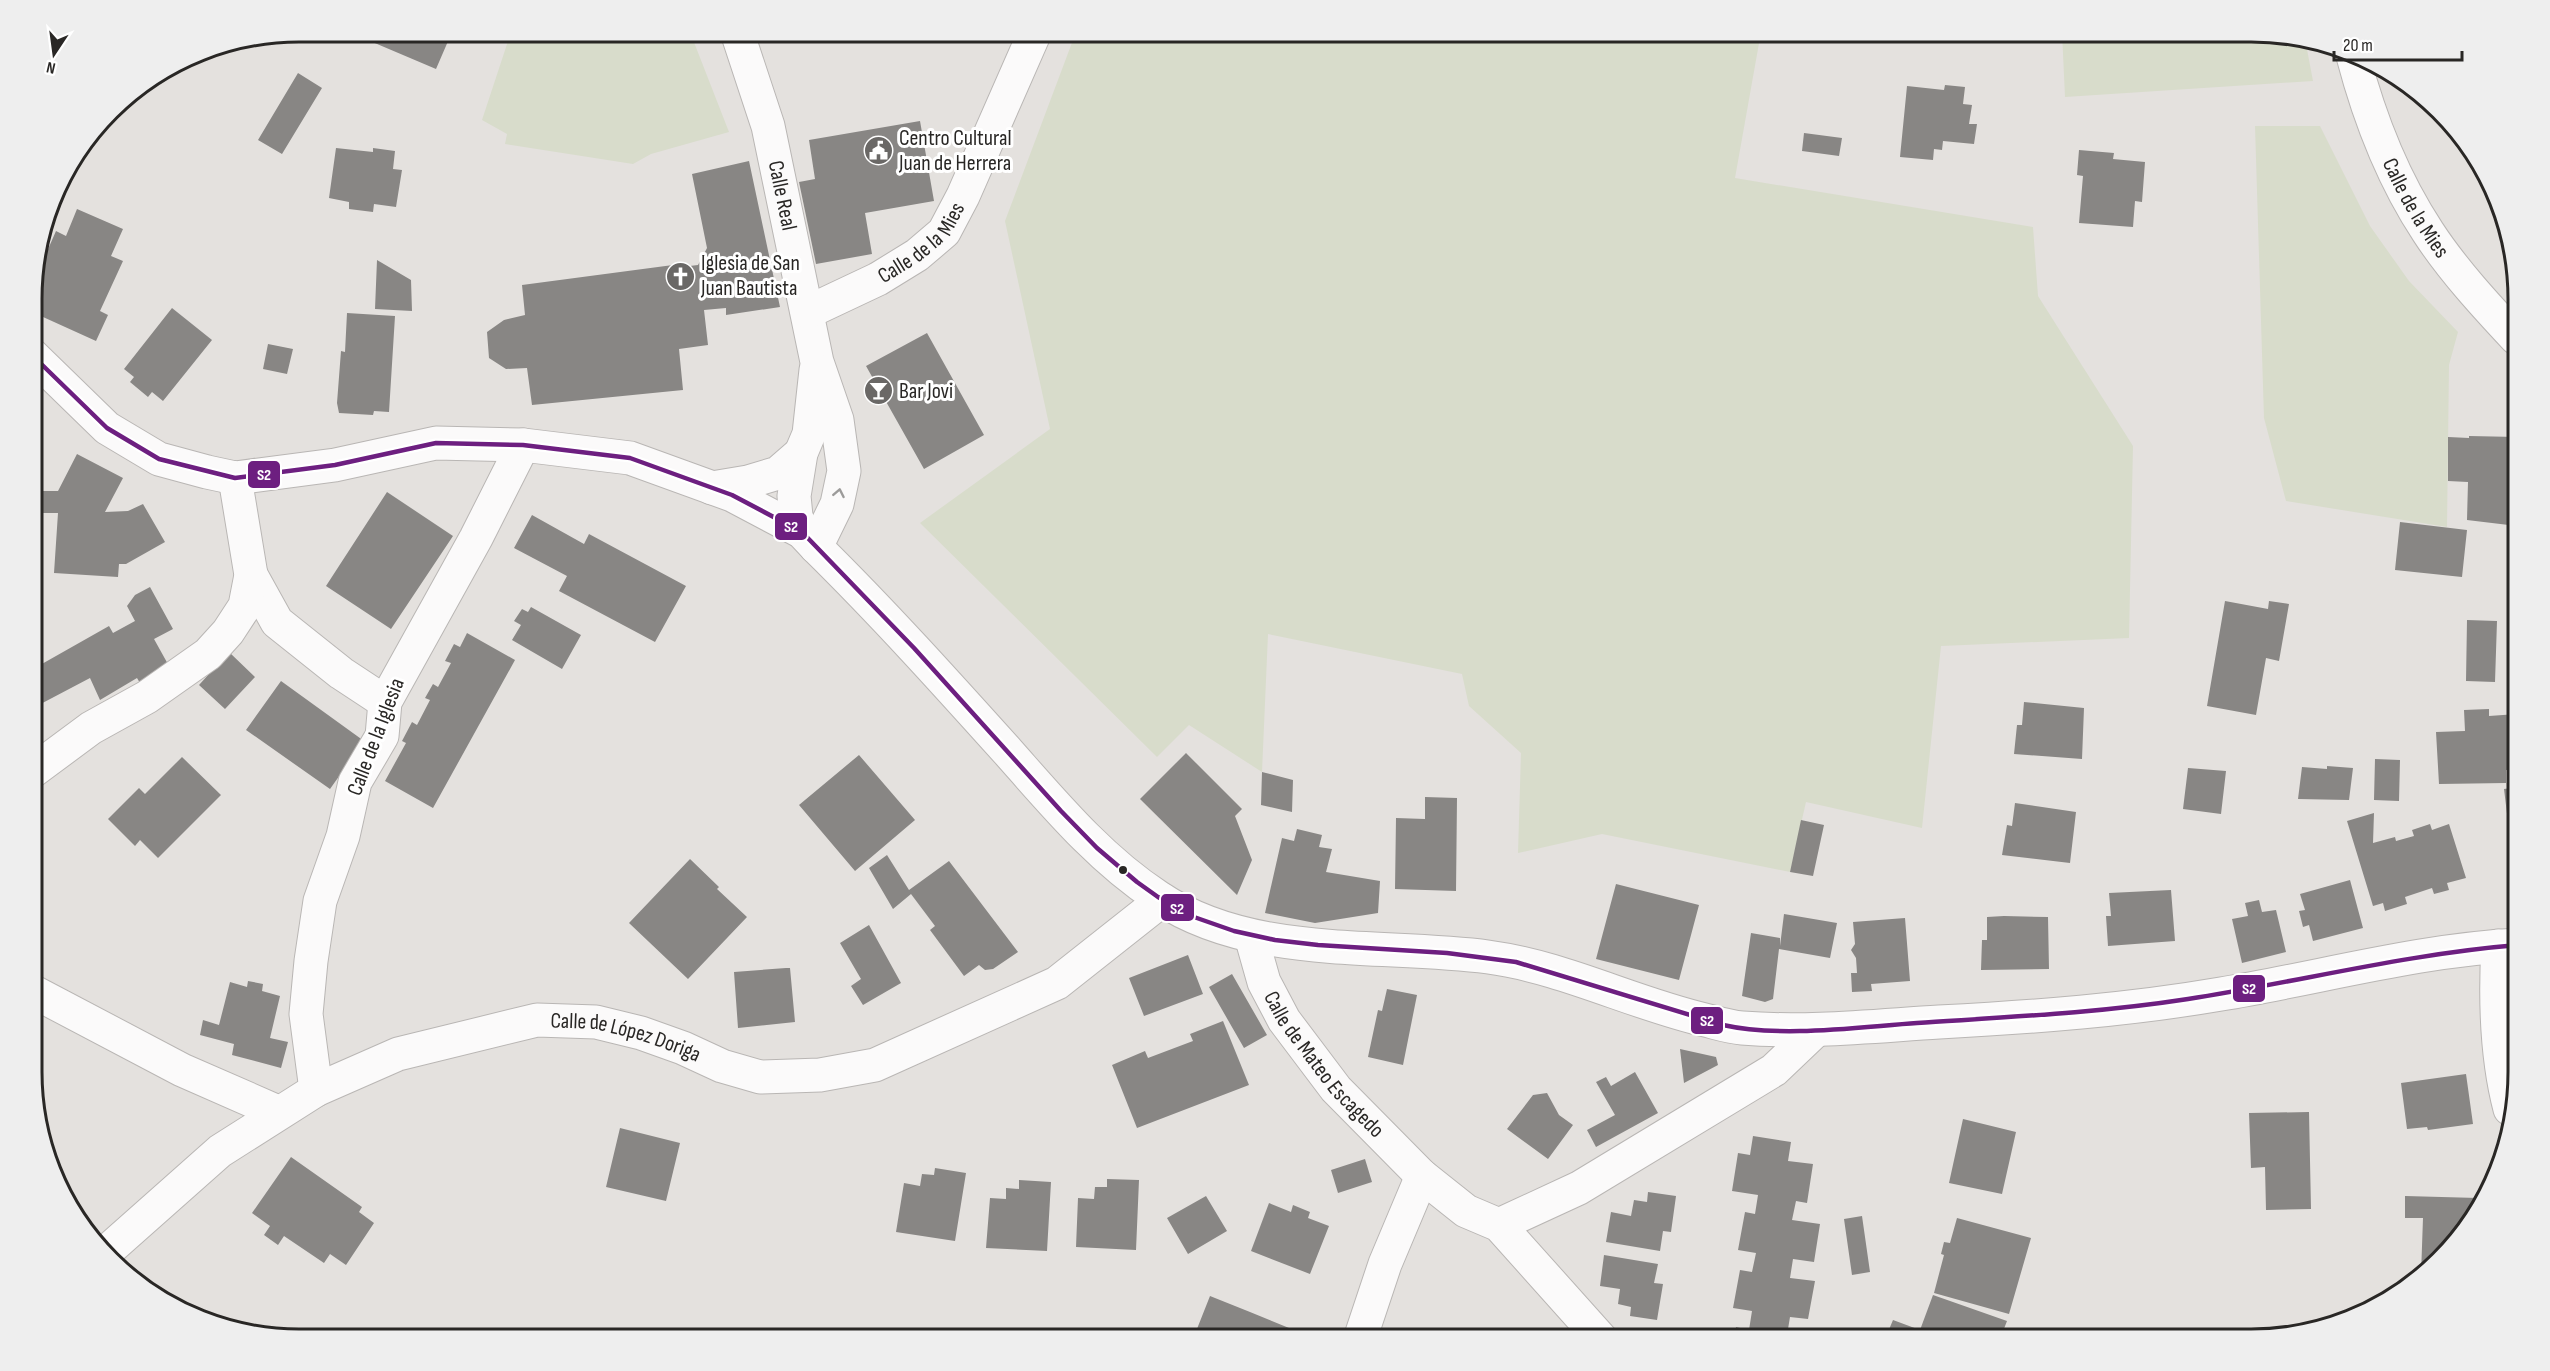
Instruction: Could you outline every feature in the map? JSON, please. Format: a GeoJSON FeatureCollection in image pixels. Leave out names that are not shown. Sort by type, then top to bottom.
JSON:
{"type":"FeatureCollection","features":[{"type":"Feature","properties":{"kind":"street","name":"Calle Real"},"geometry":{"type":"LineString","coordinates":[[740,42],[768,126],[817,362],[837,420],[844,471],[837,504],[809,539],[795,516],[794,496],[801,453],[809,434],[817,362]]}},
{"type":"Feature","properties":{"kind":"street","name":"Calle de la Mies"},"geometry":{"type":"LineString","coordinates":[[808,312],[878,279],[917,255],[944,232],[963,196],[1031,42]]}},
{"type":"Feature","properties":{"kind":"street","name":"Calle de la Mies"},"geometry":{"type":"LineString","coordinates":[[2356,65],[2364,95],[2392,165],[2428,232],[2508,329]]}},
{"type":"Feature","properties":{"kind":"street"},"geometry":{"type":"LineString","coordinates":[[42,365],[107,428],[159,459],[236,478],[335,465],[436,443],[524,445],[630,458],[732,495],[809,539],[908,641],[1111,863],[1162,900],[1212,924],[1251,936],[1337,948],[1492,957],[1541,968],[1662,1010],[1737,1027],[1816,1030],[2013,1018],[2139,1007],[2472,948],[2508,945],[2496,974],[2499,1048],[2507,1091]]}},
{"type":"Feature","properties":{"kind":"street","name":"Calle de la Iglesia"},"geometry":{"type":"LineString","coordinates":[[316,1090],[306,1014],[320,901],[343,836],[356,782],[382,736],[385,702],[476,538],[524,445]]}},
{"type":"Feature","properties":{"kind":"street"},"geometry":{"type":"LineString","coordinates":[[712,488],[748,482],[778,472],[801,453]]}},
{"type":"Feature","properties":{"kind":"street"},"geometry":{"type":"LineString","coordinates":[[42,764],[91,728],[147,697],[208,654],[228,632],[245,606],[251,575],[236,478]]}},
{"type":"Feature","properties":{"kind":"street"},"geometry":{"type":"LineString","coordinates":[[251,575],[277,622],[311,647],[340,673],[385,702]]}},
{"type":"Feature","properties":{"kind":"street","name":"Calle de López Doriga"},"geometry":{"type":"LineString","coordinates":[[111,1247],[220,1151],[278,1112],[316,1090],[398,1054],[537,1020],[597,1022],[641,1033],[683,1048],[722,1066],[760,1077],[820,1075],[875,1065],[1057,983],[1162,900]]}},
{"type":"Feature","properties":{"kind":"street","name":"Calle de Mateo Escagedo"},"geometry":{"type":"LineString","coordinates":[[1251,936],[1264,982],[1284,1020],[1336,1089],[1422,1176],[1466,1211],[1498,1225],[1592,1329]]}},
{"type":"Feature","properties":{"kind":"street"},"geometry":{"type":"LineString","coordinates":[[42,996],[182,1070],[278,1112]]}},
{"type":"Feature","properties":{"kind":"street"},"geometry":{"type":"LineString","coordinates":[[1498,1225],[1579,1188],[1774,1070],[1816,1030]]}},
{"type":"Feature","properties":{"kind":"street"},"geometry":{"type":"LineString","coordinates":[[1363,1329],[1385,1264],[1422,1176]]}},
{"type":"Feature","properties":{"kind":"green space"},"geometry":{"type":"Polygon","coordinates":[[[508,42],[694,42],[729,132],[651,154],[633,164],[505,144],[507,134],[482,120],[508,42]]]}},
{"type":"Feature","properties":{"kind":"green space"},"geometry":{"type":"Polygon","coordinates":[[[1072,42],[1759,42],[1735,178],[2033,227],[2038,296],[2133,446],[2129,638],[1941,646],[1922,828],[1806,802],[1790,872],[1602,834],[1518,853],[1521,753],[1469,706],[1462,674],[1268,634],[1262,772],[1189,725],[1157,757],[920,523],[1050,429],[1005,221],[1072,42]]]}},
{"type":"Feature","properties":{"kind":"green space"},"geometry":{"type":"Polygon","coordinates":[[[2062,42],[2284,44],[2307,48],[2313,81],[2065,97],[2062,42]]]}},
{"type":"Feature","properties":{"kind":"green space"},"geometry":{"type":"Polygon","coordinates":[[[2255,126],[2320,126],[2370,226],[2409,281],[2458,332],[2449,365],[2447,527],[2286,501],[2264,418],[2255,126]]]}},
{"type":"Feature","properties":{"kind":"building"},"geometry":{"type":"Polygon","coordinates":[[[372,42],[448,42],[436,69],[372,42]]]}},
{"type":"Feature","properties":{"kind":"building"},"geometry":{"type":"Polygon","coordinates":[[[298,73],[322,88],[282,154],[258,140],[298,73]]]}},
{"type":"Feature","properties":{"kind":"building"},"geometry":{"type":"Polygon","coordinates":[[[1945,85],[1965,87],[1963,104],[1972,105],[1969,124],[1977,124],[1974,144],[1943,141],[1942,150],[1934,149],[1933,160],[1900,157],[1907,86],[1944,90],[1945,85]]]}},
{"type":"Feature","properties":{"kind":"building"},"geometry":{"type":"Polygon","coordinates":[[[920,121],[934,201],[865,213],[872,254],[816,264],[799,182],[815,179],[809,140],[920,121]]]}},
{"type":"Feature","properties":{"kind":"building"},"geometry":{"type":"Polygon","coordinates":[[[1804,133],[1842,138],[1839,156],[1802,151],[1804,133]]]}},
{"type":"Feature","properties":{"kind":"building"},"geometry":{"type":"Polygon","coordinates":[[[336,148],[373,152],[373,148],[395,151],[393,169],[402,170],[396,207],[374,204],[373,212],[349,209],[349,202],[329,198],[336,148]]]}},
{"type":"Feature","properties":{"kind":"building"},"geometry":{"type":"Polygon","coordinates":[[[2079,150],[2114,153],[2113,159],[2145,162],[2142,202],[2135,201],[2133,227],[2079,223],[2083,176],[2077,175],[2079,150]]]}},
{"type":"Feature","properties":{"kind":"building","name":"Iglesia de San Juan Bautista"},"geometry":{"type":"Polygon","coordinates":[[[749,161],[780,307],[726,315],[726,308],[704,310],[708,345],[679,349],[683,390],[532,405],[527,368],[506,369],[489,358],[487,332],[504,320],[525,315],[522,285],[673,265],[673,268],[698,265],[707,248],[692,174],[749,161]]]}},
{"type":"Feature","properties":{"kind":"building"},"geometry":{"type":"Polygon","coordinates":[[[77,209],[123,229],[111,256],[123,261],[100,311],[108,315],[96,341],[42,317],[46,253],[56,231],[66,236],[77,209]]]}},
{"type":"Feature","properties":{"kind":"building"},"geometry":{"type":"Polygon","coordinates":[[[377,260],[411,280],[412,311],[375,309],[377,260]]]}},
{"type":"Feature","properties":{"kind":"building"},"geometry":{"type":"Polygon","coordinates":[[[172,308],[212,340],[163,401],[152,392],[148,397],[130,382],[134,377],[124,369],[172,308]]]}},
{"type":"Feature","properties":{"kind":"building"},"geometry":{"type":"Polygon","coordinates":[[[347,313],[395,316],[389,412],[374,411],[373,415],[339,413],[337,403],[341,351],[345,352],[347,313]]]}},
{"type":"Feature","properties":{"kind":"building"},"geometry":{"type":"Polygon","coordinates":[[[927,333],[984,435],[924,469],[866,366],[927,333]]]}},
{"type":"Feature","properties":{"kind":"building"},"geometry":{"type":"Polygon","coordinates":[[[268,344],[293,349],[287,374],[263,369],[268,344]]]}},
{"type":"Feature","properties":{"kind":"building"},"geometry":{"type":"Polygon","coordinates":[[[2469,436],[2508,437],[2508,525],[2467,520],[2468,482],[2448,481],[2448,437],[2469,438],[2469,436]]]}},
{"type":"Feature","properties":{"kind":"building"},"geometry":{"type":"Polygon","coordinates":[[[77,454],[123,478],[105,512],[128,511],[143,504],[165,542],[126,564],[119,564],[118,577],[54,573],[58,513],[42,513],[42,491],[58,491],[77,454]]]}},
{"type":"Feature","properties":{"kind":"building"},"geometry":{"type":"Polygon","coordinates":[[[387,492],[453,536],[391,629],[326,586],[387,492]]]}},
{"type":"Feature","properties":{"kind":"building"},"geometry":{"type":"Polygon","coordinates":[[[532,515],[584,544],[589,534],[686,586],[655,642],[559,591],[567,576],[514,548],[532,515]]]}},
{"type":"Feature","properties":{"kind":"building"},"geometry":{"type":"Polygon","coordinates":[[[2400,522],[2467,530],[2462,577],[2395,570],[2400,522]]]}},
{"type":"Feature","properties":{"kind":"building"},"geometry":{"type":"Polygon","coordinates":[[[150,587],[173,629],[154,639],[169,666],[140,683],[137,678],[100,700],[90,678],[42,703],[42,664],[109,626],[113,633],[135,621],[127,606],[135,595],[150,587]]]}},
{"type":"Feature","properties":{"kind":"building"},"geometry":{"type":"Polygon","coordinates":[[[2225,601],[2268,609],[2269,601],[2289,604],[2279,661],[2266,658],[2256,715],[2207,706],[2225,601]]]}},
{"type":"Feature","properties":{"kind":"building"},"geometry":{"type":"Polygon","coordinates":[[[531,607],[581,635],[562,669],[512,640],[521,625],[514,621],[522,609],[528,612],[531,607]]]}},
{"type":"Feature","properties":{"kind":"building"},"geometry":{"type":"Polygon","coordinates":[[[2467,620],[2497,621],[2495,682],[2466,681],[2467,620]]]}},
{"type":"Feature","properties":{"kind":"building"},"geometry":{"type":"Polygon","coordinates":[[[467,633],[515,660],[433,808],[385,781],[406,743],[402,741],[412,722],[417,725],[430,700],[425,698],[433,684],[438,687],[451,663],[445,661],[454,644],[460,647],[467,633]]]}},
{"type":"Feature","properties":{"kind":"building"},"geometry":{"type":"Polygon","coordinates":[[[229,652],[255,677],[225,709],[199,685],[229,652]]]}},
{"type":"Feature","properties":{"kind":"building"},"geometry":{"type":"Polygon","coordinates":[[[281,681],[364,741],[330,789],[246,730],[281,681]]]}},
{"type":"Feature","properties":{"kind":"building"},"geometry":{"type":"Polygon","coordinates":[[[2024,702],[2084,708],[2082,759],[2014,754],[2017,725],[2022,725],[2024,702]]]}},
{"type":"Feature","properties":{"kind":"building"},"geometry":{"type":"Polygon","coordinates":[[[2489,709],[2489,716],[2508,715],[2506,783],[2439,784],[2436,732],[2465,731],[2464,710],[2489,709]]]}},
{"type":"Feature","properties":{"kind":"building"},"geometry":{"type":"Polygon","coordinates":[[[1186,753],[1242,809],[1235,816],[1252,860],[1237,895],[1140,799],[1186,753]]]}},
{"type":"Feature","properties":{"kind":"building"},"geometry":{"type":"Polygon","coordinates":[[[859,755],[915,820],[855,871],[799,805],[859,755]]]}},
{"type":"Feature","properties":{"kind":"building"},"geometry":{"type":"Polygon","coordinates":[[[182,757],[221,795],[158,858],[140,840],[135,846],[108,819],[139,788],[145,794],[182,757]]]}},
{"type":"Feature","properties":{"kind":"building"},"geometry":{"type":"Polygon","coordinates":[[[2375,759],[2400,760],[2399,801],[2374,800],[2375,759]]]}},
{"type":"Feature","properties":{"kind":"building"},"geometry":{"type":"Polygon","coordinates":[[[2327,766],[2353,768],[2349,800],[2298,799],[2302,767],[2327,769],[2327,766]]]}},
{"type":"Feature","properties":{"kind":"building"},"geometry":{"type":"Polygon","coordinates":[[[2188,768],[2226,771],[2221,814],[2183,809],[2188,768]]]}},
{"type":"Feature","properties":{"kind":"building"},"geometry":{"type":"Polygon","coordinates":[[[1262,772],[1293,780],[1292,812],[1261,805],[1262,772]]]}},
{"type":"Feature","properties":{"kind":"building"},"geometry":{"type":"Polygon","coordinates":[[[2508,788],[2508,822],[2504,789],[2508,788]]]}},
{"type":"Feature","properties":{"kind":"building"},"geometry":{"type":"Polygon","coordinates":[[[1425,797],[1457,798],[1456,891],[1395,889],[1396,818],[1425,819],[1425,797]]]}},
{"type":"Feature","properties":{"kind":"building"},"geometry":{"type":"Polygon","coordinates":[[[2015,803],[2076,812],[2070,863],[2002,855],[2007,825],[2012,826],[2015,803]]]}},
{"type":"Feature","properties":{"kind":"building"},"geometry":{"type":"Polygon","coordinates":[[[2374,813],[2373,843],[2395,837],[2396,841],[2414,836],[2412,830],[2430,824],[2432,830],[2449,824],[2466,878],[2447,883],[2449,890],[2434,894],[2432,888],[2405,897],[2407,904],[2385,911],[2383,903],[2373,906],[2347,821],[2374,813]]]}},
{"type":"Feature","properties":{"kind":"building"},"geometry":{"type":"Polygon","coordinates":[[[1801,820],[1824,825],[1813,876],[1790,872],[1801,820]]]}},
{"type":"Feature","properties":{"kind":"building"},"geometry":{"type":"Polygon","coordinates":[[[1297,829],[1322,835],[1319,847],[1332,849],[1326,872],[1380,881],[1378,913],[1315,923],[1265,913],[1282,838],[1294,841],[1297,829]]]}},
{"type":"Feature","properties":{"kind":"building"},"geometry":{"type":"Polygon","coordinates":[[[887,855],[909,890],[949,861],[1018,952],[993,969],[985,970],[979,965],[964,976],[930,930],[935,926],[911,894],[893,909],[869,868],[887,855]]]}},
{"type":"Feature","properties":{"kind":"building"},"geometry":{"type":"Polygon","coordinates":[[[690,859],[747,917],[688,979],[629,923],[690,859]]]}},
{"type":"Feature","properties":{"kind":"building"},"geometry":{"type":"Polygon","coordinates":[[[2350,880],[2363,928],[2313,941],[2309,925],[2303,927],[2299,911],[2305,910],[2300,894],[2350,880]]]}},
{"type":"Feature","properties":{"kind":"building"},"geometry":{"type":"Polygon","coordinates":[[[1616,884],[1699,905],[1679,980],[1596,959],[1616,884]]]}},
{"type":"Feature","properties":{"kind":"building"},"geometry":{"type":"Polygon","coordinates":[[[2171,890],[2175,941],[2108,946],[2106,916],[2111,916],[2109,893],[2171,890]]]}},
{"type":"Feature","properties":{"kind":"building"},"geometry":{"type":"Polygon","coordinates":[[[2259,900],[2262,912],[2276,910],[2286,952],[2242,963],[2232,919],[2248,916],[2245,903],[2259,900]]]}},
{"type":"Feature","properties":{"kind":"building"},"geometry":{"type":"Polygon","coordinates":[[[1784,914],[1837,923],[1830,958],[1779,949],[1773,999],[1765,1002],[1742,996],[1751,933],[1780,938],[1780,946],[1784,914]]]}},
{"type":"Feature","properties":{"kind":"building"},"geometry":{"type":"Polygon","coordinates":[[[1987,917],[2048,917],[2049,969],[1981,970],[1982,940],[1987,940],[1987,917]]]}},
{"type":"Feature","properties":{"kind":"building"},"geometry":{"type":"Polygon","coordinates":[[[1905,918],[1910,981],[1871,984],[1872,991],[1852,992],[1851,973],[1857,973],[1856,958],[1851,950],[1855,944],[1853,922],[1905,918]]]}},
{"type":"Feature","properties":{"kind":"building"},"geometry":{"type":"Polygon","coordinates":[[[869,925],[901,983],[863,1005],[851,986],[861,979],[840,943],[869,925]]]}},
{"type":"Feature","properties":{"kind":"building"},"geometry":{"type":"Polygon","coordinates":[[[1188,955],[1203,994],[1144,1016],[1129,978],[1188,955]]]}},
{"type":"Feature","properties":{"kind":"building"},"geometry":{"type":"Polygon","coordinates":[[[790,968],[795,1022],[738,1028],[734,972],[790,968]]]}},
{"type":"Feature","properties":{"kind":"building"},"geometry":{"type":"Polygon","coordinates":[[[1232,974],[1267,1035],[1244,1048],[1209,987],[1232,974]]]}},
{"type":"Feature","properties":{"kind":"building"},"geometry":{"type":"Polygon","coordinates":[[[248,981],[263,984],[262,991],[280,996],[270,1038],[288,1042],[281,1068],[232,1055],[234,1044],[200,1035],[203,1020],[219,1025],[230,982],[247,987],[248,981]]]}},
{"type":"Feature","properties":{"kind":"building"},"geometry":{"type":"Polygon","coordinates":[[[1387,989],[1417,995],[1403,1065],[1368,1057],[1378,1010],[1382,1011],[1387,989]]]}},
{"type":"Feature","properties":{"kind":"building"},"geometry":{"type":"Polygon","coordinates":[[[1223,1021],[1249,1085],[1137,1128],[1112,1065],[1145,1051],[1148,1058],[1193,1041],[1190,1034],[1223,1021]]]}},
{"type":"Feature","properties":{"kind":"building"},"geometry":{"type":"Polygon","coordinates":[[[1680,1049],[1716,1057],[1718,1065],[1684,1083],[1680,1049]]]}},
{"type":"Feature","properties":{"kind":"building"},"geometry":{"type":"Polygon","coordinates":[[[1635,1072],[1658,1113],[1596,1147],[1587,1130],[1615,1115],[1596,1082],[1606,1077],[1611,1086],[1635,1072]]]}},
{"type":"Feature","properties":{"kind":"building"},"geometry":{"type":"Polygon","coordinates":[[[2466,1074],[2473,1124],[2428,1130],[2427,1127],[2407,1129],[2401,1083],[2466,1074]]]}},
{"type":"Feature","properties":{"kind":"building"},"geometry":{"type":"Polygon","coordinates":[[[1547,1093],[1559,1115],[1573,1125],[1548,1159],[1507,1129],[1533,1095],[1547,1093]]]}},
{"type":"Feature","properties":{"kind":"building"},"geometry":{"type":"Polygon","coordinates":[[[2309,1112],[2311,1209],[2266,1210],[2265,1167],[2251,1168],[2249,1113],[2309,1112]]]}},
{"type":"Feature","properties":{"kind":"building"},"geometry":{"type":"Polygon","coordinates":[[[1963,1119],[2016,1132],[2002,1194],[1949,1183],[1963,1119]]]}},
{"type":"Feature","properties":{"kind":"building"},"geometry":{"type":"Polygon","coordinates":[[[620,1128],[680,1143],[666,1201],[606,1187],[620,1128]]]}},
{"type":"Feature","properties":{"kind":"building"},"geometry":{"type":"Polygon","coordinates":[[[1753,1136],[1791,1142],[1788,1161],[1813,1164],[1807,1203],[1796,1201],[1792,1220],[1820,1224],[1814,1262],[1793,1259],[1790,1278],[1815,1281],[1808,1319],[1790,1317],[1788,1329],[1749,1329],[1752,1311],[1733,1308],[1740,1270],[1752,1272],[1756,1253],[1738,1250],[1745,1212],[1755,1214],[1758,1195],[1732,1191],[1738,1153],[1750,1155],[1753,1136]]]}},
{"type":"Feature","properties":{"kind":"building"},"geometry":{"type":"Polygon","coordinates":[[[291,1157],[362,1207],[359,1212],[374,1223],[346,1265],[330,1254],[324,1263],[284,1236],[278,1245],[264,1235],[270,1226],[252,1213],[291,1157]]]}},
{"type":"Feature","properties":{"kind":"building"},"geometry":{"type":"Polygon","coordinates":[[[1365,1159],[1372,1182],[1338,1193],[1331,1170],[1365,1159]]]}},
{"type":"Feature","properties":{"kind":"building"},"geometry":{"type":"Polygon","coordinates":[[[935,1168],[966,1173],[955,1241],[896,1232],[904,1183],[920,1186],[922,1174],[934,1175],[935,1168]]]}},
{"type":"Feature","properties":{"kind":"building"},"geometry":{"type":"Polygon","coordinates":[[[1107,1179],[1139,1180],[1136,1250],[1076,1247],[1078,1198],[1094,1199],[1095,1187],[1107,1187],[1107,1179]]]}},
{"type":"Feature","properties":{"kind":"building"},"geometry":{"type":"Polygon","coordinates":[[[1019,1180],[1051,1182],[1047,1251],[986,1248],[990,1198],[1006,1199],[1006,1188],[1019,1189],[1019,1180]]]}},
{"type":"Feature","properties":{"kind":"building"},"geometry":{"type":"Polygon","coordinates":[[[1648,1192],[1676,1196],[1671,1232],[1663,1231],[1660,1251],[1606,1242],[1611,1212],[1631,1216],[1634,1200],[1647,1202],[1648,1192]]]}},
{"type":"Feature","properties":{"kind":"building"},"geometry":{"type":"Polygon","coordinates":[[[1206,1196],[1227,1231],[1188,1254],[1167,1218],[1206,1196]]]}},
{"type":"Feature","properties":{"kind":"building"},"geometry":{"type":"Polygon","coordinates":[[[2405,1196],[2475,1198],[2455,1228],[2421,1264],[2423,1218],[2405,1218],[2405,1196]]]}},
{"type":"Feature","properties":{"kind":"building"},"geometry":{"type":"Polygon","coordinates":[[[1269,1203],[1291,1212],[1293,1205],[1310,1212],[1308,1218],[1329,1226],[1310,1274],[1251,1251],[1269,1203]]]}},
{"type":"Feature","properties":{"kind":"building"},"geometry":{"type":"Polygon","coordinates":[[[1862,1216],[1870,1272],[1852,1275],[1844,1219],[1862,1216]]]}},
{"type":"Feature","properties":{"kind":"building"},"geometry":{"type":"Polygon","coordinates":[[[1957,1218],[2031,1238],[2009,1314],[1934,1293],[1944,1255],[1941,1254],[1944,1242],[1950,1243],[1957,1218]]]}},
{"type":"Feature","properties":{"kind":"building"},"geometry":{"type":"Polygon","coordinates":[[[1604,1255],[1658,1264],[1654,1283],[1663,1284],[1657,1320],[1630,1316],[1631,1307],[1618,1304],[1620,1289],[1600,1286],[1604,1255]]]}},
{"type":"Feature","properties":{"kind":"building"},"geometry":{"type":"Polygon","coordinates":[[[1933,1295],[2007,1321],[2004,1329],[1920,1329],[1933,1295]]]}},
{"type":"Feature","properties":{"kind":"building"},"geometry":{"type":"Polygon","coordinates":[[[1210,1296],[1292,1329],[1197,1329],[1210,1296]]]}},
{"type":"Feature","properties":{"kind":"building"},"geometry":{"type":"Polygon","coordinates":[[[1893,1320],[1917,1329],[1889,1329],[1893,1320]]]}},
{"type":"Feature","properties":{"kind":"transit line","name":"S2"},"geometry":{"type":"LineString","coordinates":[[42,365],[107,428],[159,459],[235,478],[335,465],[436,443],[523,445],[630,458],[732,495],[802,532],[914,648],[1097,848],[1158,897],[1194,917],[1234,931],[1275,940],[1318,945],[1447,953],[1516,962],[1723,1025],[1769,1031],[1845,1029],[2120,1008],[2229,992],[2435,955],[2508,946]]}},
{"type":"Feature","properties":{"kind":"place","name":"Centro Cultural Juan de Herrera"},"geometry":{"type":"Point","coordinates":[878,151]}},
{"type":"Feature","properties":{"kind":"place","name":"Iglesia de San Juan Bautista"},"geometry":{"type":"Point","coordinates":[680,276]}},
{"type":"Feature","properties":{"kind":"place","name":"Bar Jovi"},"geometry":{"type":"Point","coordinates":[878,391]}}]}
